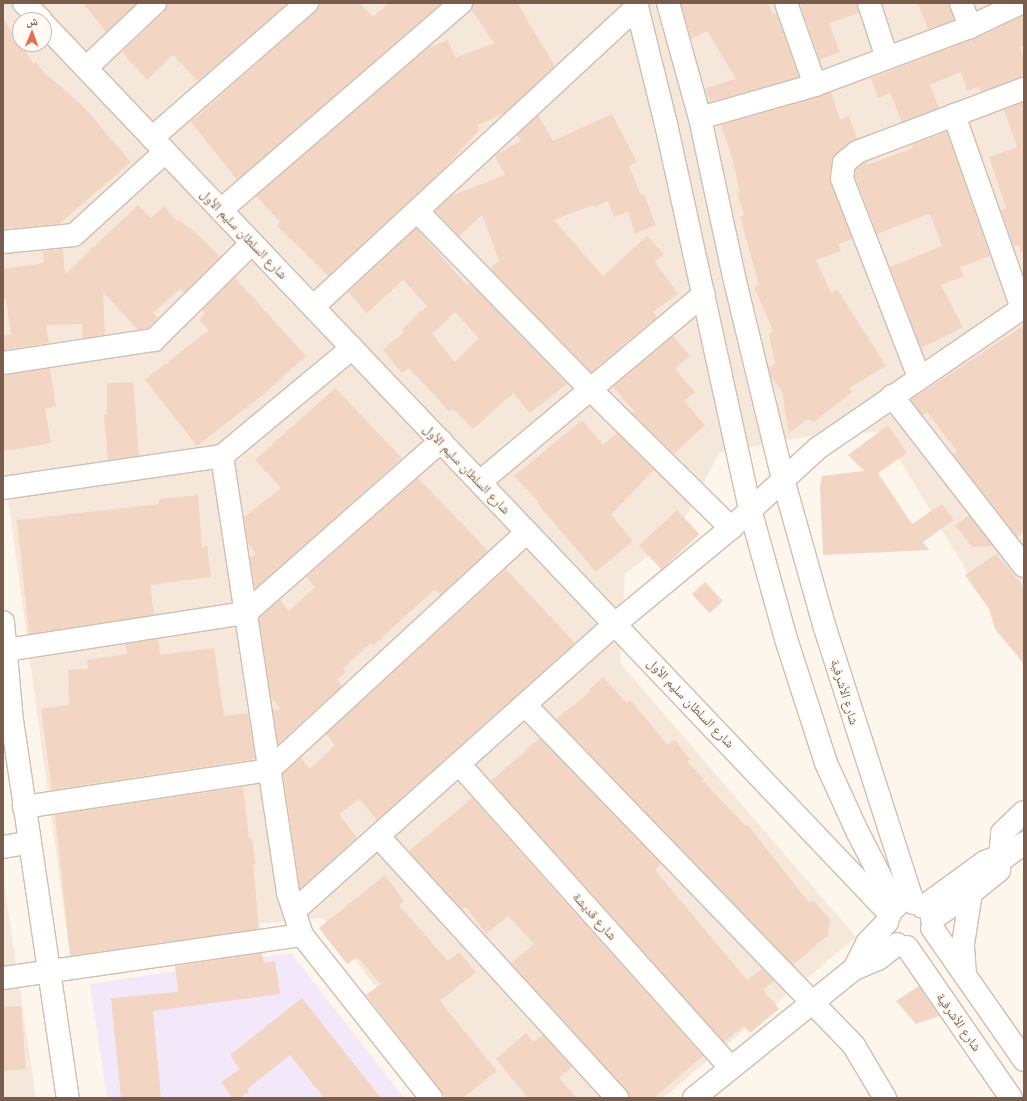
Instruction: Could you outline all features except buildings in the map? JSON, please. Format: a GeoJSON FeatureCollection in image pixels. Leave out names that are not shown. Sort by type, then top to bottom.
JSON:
{"type":"FeatureCollection","features":[{"type":"Feature","properties":{"kind":"street"},"geometry":{"type":"LineString","coordinates":[[24,3],[32,12]]}},
{"type":"Feature","properties":{"kind":"street"},"geometry":{"type":"LineString","coordinates":[[86,68],[155,3]]}},
{"type":"Feature","properties":{"kind":"street"},"geometry":{"type":"LineString","coordinates":[[3,242],[74,235],[159,145],[307,3]]}},
{"type":"Feature","properties":{"kind":"street"},"geometry":{"type":"LineString","coordinates":[[221,210],[461,3]]}},
{"type":"Feature","properties":{"kind":"street","name":"شارع الأشرفية"},"geometry":{"type":"LineString","coordinates":[[668,3],[700,118],[735,281],[782,479],[910,914]]}},
{"type":"Feature","properties":{"kind":"street"},"geometry":{"type":"LineString","coordinates":[[786,3],[815,85]]}},
{"type":"Feature","properties":{"kind":"street"},"geometry":{"type":"LineString","coordinates":[[869,3],[887,58]]}},
{"type":"Feature","properties":{"kind":"street"},"geometry":{"type":"LineString","coordinates":[[961,3],[970,27]]}},
{"type":"Feature","properties":{"kind":"street"},"geometry":{"type":"LineString","coordinates":[[700,118],[815,85],[970,27],[1021,3]]}},
{"type":"Feature","properties":{"kind":"street"},"geometry":{"type":"LineString","coordinates":[[313,307],[636,5]]}},
{"type":"Feature","properties":{"kind":"street","name":"شارع الأشرفية"},"geometry":{"type":"LineString","coordinates":[[636,5],[704,294],[750,509],[786,640],[826,763],[857,832],[910,914],[966,976],[1024,1060]]}},
{"type":"Feature","properties":{"kind":"street","name":"شارع السلطان سليم الأول"},"geometry":{"type":"LineString","coordinates":[[52,32],[615,624],[910,914]]}},
{"type":"Feature","properties":{"kind":"street"},"geometry":{"type":"LineString","coordinates":[[919,377],[842,178],[844,163],[857,152],[1024,89]]}},
{"type":"Feature","properties":{"kind":"street"},"geometry":{"type":"LineString","coordinates":[[294,911],[615,624],[731,528],[782,479],[818,448],[919,377],[1023,307],[954,115]]}},
{"type":"Feature","properties":{"kind":"street"},"geometry":{"type":"LineString","coordinates":[[417,211],[590,390],[731,528]]}},
{"type":"Feature","properties":{"kind":"street"},"geometry":{"type":"LineString","coordinates":[[3,363],[154,340],[252,243]]}},
{"type":"Feature","properties":{"kind":"street"},"geometry":{"type":"LineString","coordinates":[[480,482],[704,294]]}},
{"type":"Feature","properties":{"kind":"street"},"geometry":{"type":"LineString","coordinates":[[3,488],[222,456],[352,348]]}},
{"type":"Feature","properties":{"kind":"street"},"geometry":{"type":"LineString","coordinates":[[892,396],[1024,566]]}},
{"type":"Feature","properties":{"kind":"street"},"geometry":{"type":"LineString","coordinates":[[6,650],[246,613],[440,441]]}},
{"type":"Feature","properties":{"kind":"street"},"geometry":{"type":"LineString","coordinates":[[222,456],[288,893],[302,935],[431,1098]]}},
{"type":"Feature","properties":{"kind":"street"},"geometry":{"type":"LineString","coordinates":[[24,807],[269,770],[527,532]]}},
{"type":"Feature","properties":{"kind":"street"},"geometry":{"type":"LineString","coordinates":[[3,622],[6,650],[7,721],[30,842],[68,1098]]}},
{"type":"Feature","properties":{"kind":"street"},"geometry":{"type":"LineString","coordinates":[[524,705],[811,1004],[854,1046],[886,1098]]}},
{"type":"Feature","properties":{"kind":"street","name":"شارع قديشة"},"geometry":{"type":"LineString","coordinates":[[459,764],[731,1068]]}},
{"type":"Feature","properties":{"kind":"street"},"geometry":{"type":"LineString","coordinates":[[910,914],[971,893],[999,870],[1002,833],[1024,812]]}},
{"type":"Feature","properties":{"kind":"street"},"geometry":{"type":"LineString","coordinates":[[378,836],[617,1098]]}},
{"type":"Feature","properties":{"kind":"street"},"geometry":{"type":"LineString","coordinates":[[3,847],[30,842]]}},
{"type":"Feature","properties":{"kind":"street"},"geometry":{"type":"LineString","coordinates":[[1001,860],[1024,843]]}},
{"type":"Feature","properties":{"kind":"street"},"geometry":{"type":"LineString","coordinates":[[854,969],[867,943],[984,862],[996,858],[1001,860]]}},
{"type":"Feature","properties":{"kind":"street"},"geometry":{"type":"LineString","coordinates":[[966,976],[963,944],[971,893]]}},
{"type":"Feature","properties":{"kind":"street"},"geometry":{"type":"LineString","coordinates":[[694,1098],[854,969],[878,959],[902,945],[923,943],[910,914]]}},
{"type":"Feature","properties":{"kind":"street","name":"شارع الأشرفية"},"geometry":{"type":"LineString","coordinates":[[910,914],[892,938],[902,945],[1012,1098]]}},
{"type":"Feature","properties":{"kind":"street"},"geometry":{"type":"LineString","coordinates":[[3,978],[302,935]]}},
{"type":"Feature","properties":{"kind":"shaded area"},"geometry":{"type":"Polygon","coordinates":[[[3,3],[1024,3],[1024,666],[883,432],[821,434],[719,453],[678,532],[625,574],[620,663],[856,937],[663,1098],[461,1098],[323,918],[68,941],[3,461],[3,3]]]}},
{"type":"Feature","properties":{"kind":"shaded area"},"geometry":{"type":"Polygon","coordinates":[[[3,876],[36,1098],[3,1098],[3,876]]]}},
{"type":"Feature","properties":{"kind":"shaded area"},"geometry":{"type":"Polygon","coordinates":[[[291,953],[404,1098],[107,1098],[90,984],[291,953]]]}}]}
